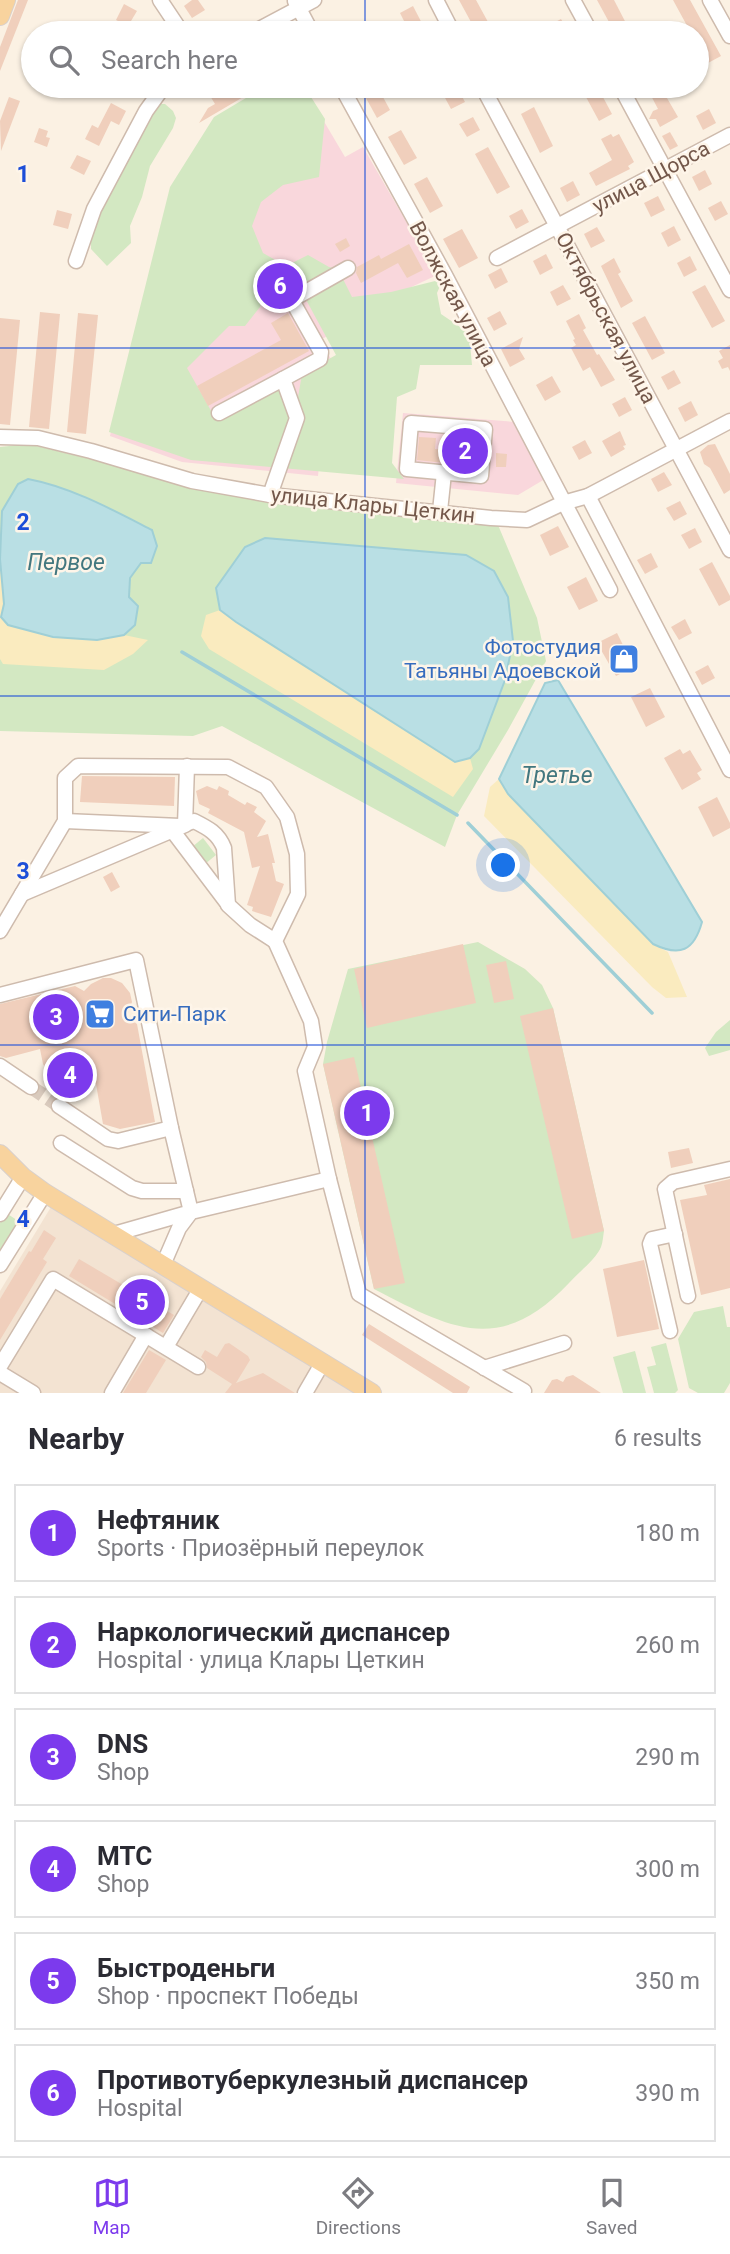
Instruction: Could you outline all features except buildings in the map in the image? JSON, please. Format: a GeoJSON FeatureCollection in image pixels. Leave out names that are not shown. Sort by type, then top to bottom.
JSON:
{"type":"FeatureCollection","features":[{"type":"Feature","properties":{"kind":"main road"},"geometry":{"type":"LineString","coordinates":[[0,16],[6,0]]}},
{"type":"Feature","properties":{"kind":"main road"},"geometry":{"type":"LineString","coordinates":[[0,1154],[23,1177],[45,1193],[372,1393]]}},
{"type":"Feature","properties":{"kind":"street"},"geometry":{"type":"LineString","coordinates":[[160,0],[174,21]]}},
{"type":"Feature","properties":{"kind":"street"},"geometry":{"type":"LineString","coordinates":[[270,21],[296,4],[314,0]]}},
{"type":"Feature","properties":{"kind":"street"},"geometry":{"type":"LineString","coordinates":[[436,0],[447,21]]}},
{"type":"Feature","properties":{"kind":"street"},"geometry":{"type":"LineString","coordinates":[[573,0],[584,21]]}},
{"type":"Feature","properties":{"kind":"street"},"geometry":{"type":"LineString","coordinates":[[710,0],[730,36]]}},
{"type":"Feature","properties":{"kind":"street"},"geometry":{"type":"LineString","coordinates":[[296,4],[305,21]]}},
{"type":"Feature","properties":{"kind":"street"},"geometry":{"type":"LineString","coordinates":[[76,261],[94,209],[155,98]]}},
{"type":"Feature","properties":{"kind":"street","name":"Волжская улица"},"geometry":{"type":"LineString","coordinates":[[348,98],[445,275],[610,590]]}},
{"type":"Feature","properties":{"kind":"street","name":"Октябрьская улица"},"geometry":{"type":"LineString","coordinates":[[488,98],[730,550]]}},
{"type":"Feature","properties":{"kind":"street"},"geometry":{"type":"LineString","coordinates":[[627,98],[730,290]]}},
{"type":"Feature","properties":{"kind":"street","name":"улица Щорса"},"geometry":{"type":"LineString","coordinates":[[497,258],[730,135]]}},
{"type":"Feature","properties":{"kind":"street"},"geometry":{"type":"LineString","coordinates":[[219,413],[320,359],[321,352],[294,304],[295,298],[348,268]]}},
{"type":"Feature","properties":{"kind":"street"},"geometry":{"type":"LineString","coordinates":[[270,495],[298,418],[283,379]]}},
{"type":"Feature","properties":{"kind":"street","name":"улица Клары Цеткин"},"geometry":{"type":"LineString","coordinates":[[0,437],[38,438],[191,481],[270,495],[527,520],[563,503],[588,496],[730,421]]}},
{"type":"Feature","properties":{"kind":"street"},"geometry":{"type":"LineString","coordinates":[[411,423],[485,429],[481,476],[444,473],[407,469],[411,423]]}},
{"type":"Feature","properties":{"kind":"street"},"geometry":{"type":"LineString","coordinates":[[440,511],[444,473]]}},
{"type":"Feature","properties":{"kind":"street"},"geometry":{"type":"LineString","coordinates":[[588,496],[730,771]]}},
{"type":"Feature","properties":{"kind":"street"},"geometry":{"type":"LineString","coordinates":[[0,931],[65,821],[65,778],[78,766],[228,767],[266,787],[287,817],[297,854],[298,894],[275,941]]}},
{"type":"Feature","properties":{"kind":"street"},"geometry":{"type":"LineString","coordinates":[[178,827],[187,766]]}},
{"type":"Feature","properties":{"kind":"street"},"geometry":{"type":"LineString","coordinates":[[65,821],[180,826],[178,827],[228,905],[250,925],[275,941],[312,1020],[315,1047],[305,1071],[359,1294],[524,1391]]}},
{"type":"Feature","properties":{"kind":"street"},"geometry":{"type":"LineString","coordinates":[[22,894],[194,821],[213,831],[224,848],[228,905]]}},
{"type":"Feature","properties":{"kind":"street"},"geometry":{"type":"LineString","coordinates":[[0,995],[136,960],[191,1212]]}},
{"type":"Feature","properties":{"kind":"street"},"geometry":{"type":"LineString","coordinates":[[0,1066],[31,1087]]}},
{"type":"Feature","properties":{"kind":"street"},"geometry":{"type":"LineString","coordinates":[[59,1106],[108,1139],[118,1140],[171,1128]]}},
{"type":"Feature","properties":{"kind":"street"},"geometry":{"type":"LineString","coordinates":[[61,1143],[132,1188],[142,1191],[186,1191]]}},
{"type":"Feature","properties":{"kind":"street"},"geometry":{"type":"LineString","coordinates":[[688,1296],[665,1189],[673,1182],[730,1169]]}},
{"type":"Feature","properties":{"kind":"street"},"geometry":{"type":"LineString","coordinates":[[0,1214],[23,1177]]}},
{"type":"Feature","properties":{"kind":"street"},"geometry":{"type":"LineString","coordinates":[[114,1234],[191,1212],[329,1179]]}},
{"type":"Feature","properties":{"kind":"street"},"geometry":{"type":"LineString","coordinates":[[0,1265],[45,1193]]}},
{"type":"Feature","properties":{"kind":"street"},"geometry":{"type":"LineString","coordinates":[[163,1265],[179,1228],[191,1212]]}},
{"type":"Feature","properties":{"kind":"street"},"geometry":{"type":"LineString","coordinates":[[670,1331],[650,1244],[652,1239],[675,1234]]}},
{"type":"Feature","properties":{"kind":"street"},"geometry":{"type":"LineString","coordinates":[[0,1366],[53,1279],[198,1367]]}},
{"type":"Feature","properties":{"kind":"street"},"geometry":{"type":"LineString","coordinates":[[166,1348],[201,1288]]}},
{"type":"Feature","properties":{"kind":"street"},"geometry":{"type":"LineString","coordinates":[[112,1393],[146,1335]]}},
{"type":"Feature","properties":{"kind":"street"},"geometry":{"type":"LineString","coordinates":[[484,1368],[564,1343]]}},
{"type":"Feature","properties":{"kind":"street"},"geometry":{"type":"LineString","coordinates":[[305,1393],[323,1362]]}},
{"type":"Feature","properties":{"kind":"street"},"geometry":{"type":"LineString","coordinates":[[0,1373],[33,1393]]}},
{"type":"Feature","properties":{"kind":"shaded area"},"geometry":{"type":"Polygon","coordinates":[[[287,98],[310,98],[345,157],[363,147],[430,263],[428,266],[432,273],[437,275],[388,298],[389,303],[320,340],[334,364],[328,368],[318,476],[182,462],[110,436],[172,187],[287,98]]]}},
{"type":"Feature","properties":{"kind":"shaded area"},"geometry":{"type":"Polygon","coordinates":[[[403,413],[515,422],[545,479],[518,495],[396,483],[403,413]]]}},
{"type":"Feature","properties":{"kind":"shaded area"},"geometry":{"type":"Polygon","coordinates":[[[51,1207],[354,1393],[0,1393],[0,1291],[51,1207]]]}},
{"type":"Feature","properties":{"kind":"green space"},"geometry":{"type":"Polygon","coordinates":[[[246,98],[312,98],[325,119],[319,177],[283,185],[261,202],[252,226],[263,253],[286,266],[308,255],[338,269],[352,297],[391,292],[443,279],[437,293],[441,314],[469,333],[472,365],[420,365],[416,389],[397,397],[392,463],[404,479],[191,460],[109,432],[170,187],[214,117],[246,98]],[[282,286],[264,288],[260,307],[245,326],[229,326],[187,368],[214,416],[291,384],[297,403],[302,374],[336,355],[304,296],[282,286]]]}},
{"type":"Feature","properties":{"kind":"green space"},"geometry":{"type":"Polygon","coordinates":[[[157,104],[165,104],[173,111],[176,118],[173,128],[150,166],[142,197],[130,226],[131,243],[107,266],[91,249],[91,231],[101,204],[157,104]]]}},
{"type":"Feature","properties":{"kind":"green space"},"geometry":{"type":"Polygon","coordinates":[[[28,444],[251,498],[498,525],[537,618],[546,661],[457,815],[445,847],[222,726],[193,736],[0,731],[0,447],[28,444]]]}},
{"type":"Feature","properties":{"kind":"green space"},"geometry":{"type":"Polygon","coordinates":[[[203,838],[216,855],[205,864],[192,847],[203,838]]]}},
{"type":"Feature","properties":{"kind":"green space"},"geometry":{"type":"Polygon","coordinates":[[[478,942],[525,969],[542,985],[553,1008],[604,1231],[602,1245],[595,1256],[544,1306],[520,1320],[497,1328],[451,1324],[374,1289],[323,1064],[348,969],[478,942]]]}},
{"type":"Feature","properties":{"kind":"green space"},"geometry":{"type":"Polygon","coordinates":[[[730,1020],[730,1050],[709,1056],[705,1048],[716,1032],[730,1020]]]}},
{"type":"Feature","properties":{"kind":"green space"},"geometry":{"type":"Polygon","coordinates":[[[6,1213],[20,1222],[0,1256],[0,1223],[6,1213]]]}},
{"type":"Feature","properties":{"kind":"green space"},"geometry":{"type":"Polygon","coordinates":[[[723,1306],[727,1327],[730,1327],[730,1383],[724,1393],[698,1393],[689,1388],[678,1339],[694,1312],[723,1306]]]}},
{"type":"Feature","properties":{"kind":"green space"},"geometry":{"type":"Polygon","coordinates":[[[666,1343],[678,1390],[675,1393],[654,1393],[647,1367],[656,1365],[651,1347],[666,1343]]]}},
{"type":"Feature","properties":{"kind":"green space"},"geometry":{"type":"Polygon","coordinates":[[[635,1351],[646,1393],[623,1393],[613,1357],[635,1351]]]}},
{"type":"Feature","properties":{"kind":"sand"},"geometry":{"type":"Polygon","coordinates":[[[0,559],[4,604],[1,617],[8,625],[53,637],[97,640],[124,635],[148,640],[133,654],[104,670],[3,664],[0,659],[0,559]]]}},
{"type":"Feature","properties":{"kind":"sand"},"geometry":{"type":"Polygon","coordinates":[[[220,610],[454,762],[470,758],[473,769],[453,797],[209,649],[201,636],[206,615],[220,610]]]}},
{"type":"Feature","properties":{"kind":"sand"},"geometry":{"type":"Polygon","coordinates":[[[499,779],[508,794],[653,944],[668,952],[687,997],[666,998],[652,987],[484,816],[490,787],[499,779]]]}},
{"type":"Feature","properties":{"kind":"water","name":"Первое"},"geometry":{"type":"Polygon","coordinates":[[[28,479],[76,493],[152,530],[157,546],[151,563],[141,563],[130,578],[129,597],[138,606],[135,625],[124,635],[97,640],[53,637],[8,625],[1,617],[4,604],[0,559],[2,511],[18,484],[28,479]]]}},
{"type":"Feature","properties":{"kind":"water"},"geometry":{"type":"Polygon","coordinates":[[[265,538],[466,555],[494,571],[508,597],[513,641],[505,680],[479,749],[470,758],[455,762],[220,610],[216,588],[245,547],[265,538]]]}},
{"type":"Feature","properties":{"kind":"water","name":"Третье"},"geometry":{"type":"Polygon","coordinates":[[[558,680],[702,922],[695,940],[685,949],[671,950],[653,944],[508,794],[499,779],[545,683],[558,680]]]}},
{"type":"Feature","properties":{"kind":"waterway"},"geometry":{"type":"LineString","coordinates":[[182,652],[457,815]]}},
{"type":"Feature","properties":{"kind":"waterway"},"geometry":{"type":"LineString","coordinates":[[468,823],[652,1013]]}},
{"type":"Feature","properties":{"kind":"tunnel"},"geometry":{"type":"LineString","coordinates":[[31,1087],[59,1106]]}},
{"type":"Feature","properties":{"kind":"place","name":"Противотуберкулезный диспансер"},"geometry":{"type":"Point","coordinates":[280,286]}},
{"type":"Feature","properties":{"kind":"place","name":"Наркологический диспансер"},"geometry":{"type":"Point","coordinates":[465,451]}},
{"type":"Feature","properties":{"kind":"place","name":"Фотостудия Татьяны Адоевской"},"geometry":{"type":"Point","coordinates":[624,659]}},
{"type":"Feature","properties":{"kind":"place","name":"Сити-Парк"},"geometry":{"type":"Point","coordinates":[100,1014]}},
{"type":"Feature","properties":{"kind":"place","name":"DNS"},"geometry":{"type":"Point","coordinates":[56,1017]}},
{"type":"Feature","properties":{"kind":"place","name":"МТС"},"geometry":{"type":"Point","coordinates":[70,1075]}},
{"type":"Feature","properties":{"kind":"place","name":"Нефтяник"},"geometry":{"type":"Point","coordinates":[367,1113]}},
{"type":"Feature","properties":{"kind":"place","name":"Быстроденьги"},"geometry":{"type":"Point","coordinates":[142,1302]}}]}
